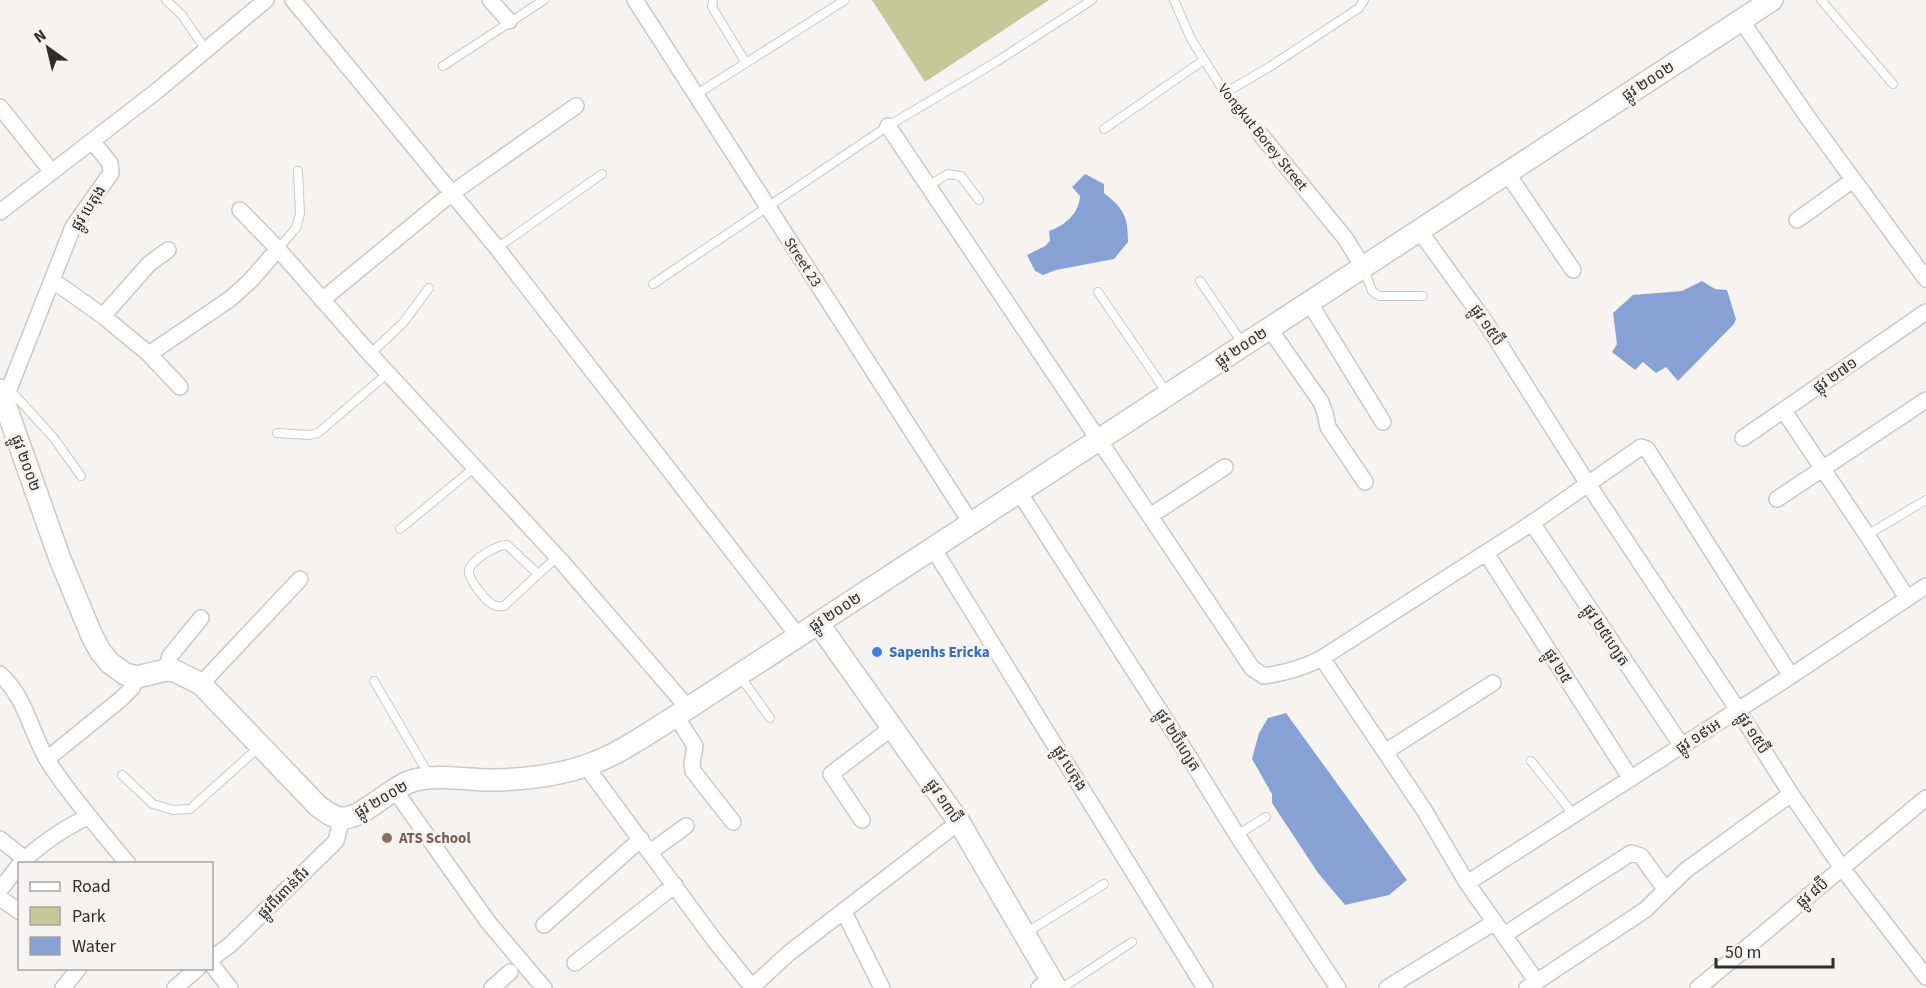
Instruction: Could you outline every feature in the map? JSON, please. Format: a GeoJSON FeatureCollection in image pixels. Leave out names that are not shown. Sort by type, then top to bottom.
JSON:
{"type":"FeatureCollection","features":[{"type":"Feature","properties":{"kind":"street"},"geometry":{"type":"LineString","coordinates":[[0,212],[92,141],[266,0]]}},
{"type":"Feature","properties":{"kind":"street"},"geometry":{"type":"LineString","coordinates":[[293,0],[497,248],[798,636]]}},
{"type":"Feature","properties":{"kind":"street"},"geometry":{"type":"LineString","coordinates":[[490,0],[509,21]]}},
{"type":"Feature","properties":{"kind":"street","name":"Street 23"},"geometry":{"type":"LineString","coordinates":[[635,0],[971,523]]}},
{"type":"Feature","properties":{"kind":"street","name":"ផ្លូវ ២០០២"},"geometry":{"type":"LineString","coordinates":[[166,670],[175,671],[201,684],[318,806],[326,813],[342,818],[358,813],[394,789],[412,781],[430,777],[496,780],[551,775],[607,758],[819,623],[1772,0]]}},
{"type":"Feature","properties":{"kind":"street"},"geometry":{"type":"LineString","coordinates":[[1741,20],[1853,180],[1926,279]]}},
{"type":"Feature","properties":{"kind":"street"},"geometry":{"type":"LineString","coordinates":[[321,300],[452,193],[576,106]]}},
{"type":"Feature","properties":{"kind":"street"},"geometry":{"type":"LineString","coordinates":[[0,107],[52,172]]}},
{"type":"Feature","properties":{"kind":"street"},"geometry":{"type":"LineString","coordinates":[[888,126],[1252,668],[1264,676],[1283,673],[1322,658],[1532,523],[1641,447],[1647,449],[1791,676]]}},
{"type":"Feature","properties":{"kind":"street","name":"Vongkut Borey Street"},"geometry":{"type":"LineString","coordinates":[[1261,135],[1344,238],[1363,267]]}},
{"type":"Feature","properties":{"kind":"street","name":"ផ្លូវ បេតុង"},"geometry":{"type":"LineString","coordinates":[[52,280],[74,227],[111,173],[110,163],[92,141]]}},
{"type":"Feature","properties":{"kind":"street"},"geometry":{"type":"LineString","coordinates":[[1507,173],[1573,270]]}},
{"type":"Feature","properties":{"kind":"street"},"geometry":{"type":"LineString","coordinates":[[1797,220],[1853,180]]}},
{"type":"Feature","properties":{"kind":"street"},"geometry":{"type":"LineString","coordinates":[[240,210],[557,557],[682,712],[695,746],[693,771],[733,822]]}},
{"type":"Feature","properties":{"kind":"street","name":"ផ្លូវ ១៥ប៊ី"},"geometry":{"type":"LineString","coordinates":[[1419,230],[1486,323],[1588,484],[1791,794],[1842,868],[1926,977]]}},
{"type":"Feature","properties":{"kind":"street"},"geometry":{"type":"LineString","coordinates":[[103,316],[149,264],[168,249]]}},
{"type":"Feature","properties":{"kind":"street"},"geometry":{"type":"LineString","coordinates":[[149,354],[230,299],[250,281],[278,249]]}},
{"type":"Feature","properties":{"kind":"street"},"geometry":{"type":"LineString","coordinates":[[3,400],[52,280],[103,316],[149,354],[180,387]]}},
{"type":"Feature","properties":{"kind":"street"},"geometry":{"type":"LineString","coordinates":[[1309,302],[1383,422]]}},
{"type":"Feature","properties":{"kind":"street","name":"ផ្លុវ ២៧១"},"geometry":{"type":"LineString","coordinates":[[1743,438],[1926,312]]}},
{"type":"Feature","properties":{"kind":"street"},"geometry":{"type":"LineString","coordinates":[[1269,328],[1321,402],[1328,427],[1365,482]]}},
{"type":"Feature","properties":{"kind":"street","name":"ផ្លូវ ២០០២"},"geometry":{"type":"LineString","coordinates":[[3,400],[60,559],[92,636],[110,663],[125,674],[136,677]]}},
{"type":"Feature","properties":{"kind":"street"},"geometry":{"type":"LineString","coordinates":[[1777,499],[1926,400]]}},
{"type":"Feature","properties":{"kind":"street"},"geometry":{"type":"LineString","coordinates":[[1784,411],[1868,535],[1907,598]]}},
{"type":"Feature","properties":{"kind":"street"},"geometry":{"type":"LineString","coordinates":[[1150,516],[1225,466]]}},
{"type":"Feature","properties":{"kind":"street","name":"ផ្លូវ ២ប៊ីហ្សេត"},"geometry":{"type":"LineString","coordinates":[[1019,492],[1237,835],[1338,988]]}},
{"type":"Feature","properties":{"kind":"street","name":"ផ្លូវ ២៥ហ្សេត"},"geometry":{"type":"LineString","coordinates":[[1532,523],[1682,746]]}},
{"type":"Feature","properties":{"kind":"street","name":"ផ្លូវ បេតុង"},"geometry":{"type":"LineString","coordinates":[[933,548],[1205,988]]}},
{"type":"Feature","properties":{"kind":"street","name":"ផ្លូវ ២៥"},"geometry":{"type":"LineString","coordinates":[[1486,553],[1631,779]]}},
{"type":"Feature","properties":{"kind":"street"},"geometry":{"type":"LineString","coordinates":[[201,684],[300,579]]}},
{"type":"Feature","properties":{"kind":"street","name":"ផ្លូវ ១៩អេ"},"geometry":{"type":"LineString","coordinates":[[1467,883],[1791,676],[1926,586]]}},
{"type":"Feature","properties":{"kind":"street"},"geometry":{"type":"LineString","coordinates":[[46,759],[121,699],[132,688],[136,677],[166,670],[170,656],[201,618]]}},
{"type":"Feature","properties":{"kind":"street","name":"ផ្លូវ ១៣ប៊ី"},"geometry":{"type":"LineString","coordinates":[[819,623],[959,822],[1025,933],[1052,986]]}},
{"type":"Feature","properties":{"kind":"street"},"geometry":{"type":"LineString","coordinates":[[1322,658],[1424,810],[1467,883],[1504,935],[1532,985],[1645,910],[1686,870],[1791,794]]}},
{"type":"Feature","properties":{"kind":"street"},"geometry":{"type":"LineString","coordinates":[[0,674],[23,702],[46,759],[126,862]]}},
{"type":"Feature","properties":{"kind":"street"},"geometry":{"type":"LineString","coordinates":[[1385,752],[1493,683]]}},
{"type":"Feature","properties":{"kind":"street"},"geometry":{"type":"LineString","coordinates":[[862,820],[831,774],[893,728]]}},
{"type":"Feature","properties":{"kind":"street"},"geometry":{"type":"LineString","coordinates":[[586,766],[715,941],[752,987],[789,953],[959,822]]}},
{"type":"Feature","properties":{"kind":"street"},"geometry":{"type":"LineString","coordinates":[[394,789],[488,922],[538,986]]}},
{"type":"Feature","properties":{"kind":"street","name":"ផ្លូវ ៨ប៊ី"},"geometry":{"type":"LineString","coordinates":[[1698,988],[1926,798]]}},
{"type":"Feature","properties":{"kind":"street"},"geometry":{"type":"LineString","coordinates":[[0,839],[22,862],[35,849],[61,831],[89,816]]}},
{"type":"Feature","properties":{"kind":"street","name":"ផ្លូវពីរពាន់ពីរ"},"geometry":{"type":"LineString","coordinates":[[213,957],[230,945],[336,841],[342,818]]}},
{"type":"Feature","properties":{"kind":"street"},"geometry":{"type":"LineString","coordinates":[[650,852],[686,826]]}},
{"type":"Feature","properties":{"kind":"street"},"geometry":{"type":"LineString","coordinates":[[544,925],[641,839]]}},
{"type":"Feature","properties":{"kind":"street"},"geometry":{"type":"LineString","coordinates":[[1504,935],[1631,853],[1641,856],[1665,889]]}},
{"type":"Feature","properties":{"kind":"street"},"geometry":{"type":"LineString","coordinates":[[0,890],[18,867]]}},
{"type":"Feature","properties":{"kind":"street"},"geometry":{"type":"LineString","coordinates":[[574,963],[675,885]]}},
{"type":"Feature","properties":{"kind":"street"},"geometry":{"type":"LineString","coordinates":[[0,898],[18,911]]}},
{"type":"Feature","properties":{"kind":"street"},"geometry":{"type":"LineString","coordinates":[[844,912],[882,988]]}},
{"type":"Feature","properties":{"kind":"street"},"geometry":{"type":"LineString","coordinates":[[1388,988],[1495,922]]}},
{"type":"Feature","properties":{"kind":"street"},"geometry":{"type":"LineString","coordinates":[[213,966],[230,988]]}},
{"type":"Feature","properties":{"kind":"street"},"geometry":{"type":"LineString","coordinates":[[63,988],[78,970]]}},
{"type":"Feature","properties":{"kind":"street"},"geometry":{"type":"LineString","coordinates":[[175,988],[197,970]]}},
{"type":"Feature","properties":{"kind":"street"},"geometry":{"type":"LineString","coordinates":[[492,988],[510,972]]}},
{"type":"Feature","properties":{"kind":"lane"},"geometry":{"type":"LineString","coordinates":[[166,0],[181,14],[206,50]]}},
{"type":"Feature","properties":{"kind":"lane"},"geometry":{"type":"LineString","coordinates":[[443,66],[544,0]]}},
{"type":"Feature","properties":{"kind":"lane"},"geometry":{"type":"LineString","coordinates":[[713,0],[712,7],[746,63]]}},
{"type":"Feature","properties":{"kind":"lane"},"geometry":{"type":"LineString","coordinates":[[697,94],[845,0]]}},
{"type":"Feature","properties":{"kind":"lane"},"geometry":{"type":"LineString","coordinates":[[653,284],[888,126],[996,62],[1092,0]]}},
{"type":"Feature","properties":{"kind":"lane","name":"Vongkut Borey Street"},"geometry":{"type":"LineString","coordinates":[[1174,0],[1191,39],[1225,93],[1261,135]]}},
{"type":"Feature","properties":{"kind":"lane"},"geometry":{"type":"LineString","coordinates":[[1225,93],[1349,15],[1359,8],[1364,0]]}},
{"type":"Feature","properties":{"kind":"lane"},"geometry":{"type":"LineString","coordinates":[[1821,0],[1893,84]]}},
{"type":"Feature","properties":{"kind":"lane"},"geometry":{"type":"LineString","coordinates":[[1104,129],[1204,60]]}},
{"type":"Feature","properties":{"kind":"lane"},"geometry":{"type":"LineString","coordinates":[[278,249],[296,228],[300,214],[298,171]]}},
{"type":"Feature","properties":{"kind":"lane"},"geometry":{"type":"LineString","coordinates":[[497,248],[603,174]]}},
{"type":"Feature","properties":{"kind":"lane"},"geometry":{"type":"LineString","coordinates":[[928,186],[948,174],[961,176],[979,200]]}},
{"type":"Feature","properties":{"kind":"lane"},"geometry":{"type":"LineString","coordinates":[[1363,267],[1372,291],[1379,296],[1423,296]]}},
{"type":"Feature","properties":{"kind":"lane"},"geometry":{"type":"LineString","coordinates":[[1200,281],[1244,345]]}},
{"type":"Feature","properties":{"kind":"lane"},"geometry":{"type":"LineString","coordinates":[[370,354],[403,323],[429,288]]}},
{"type":"Feature","properties":{"kind":"lane"},"geometry":{"type":"LineString","coordinates":[[1098,292],[1168,395]]}},
{"type":"Feature","properties":{"kind":"lane"},"geometry":{"type":"LineString","coordinates":[[277,433],[310,435],[318,433],[388,374]]}},
{"type":"Feature","properties":{"kind":"lane"},"geometry":{"type":"LineString","coordinates":[[3,400],[53,437],[81,476]]}},
{"type":"Feature","properties":{"kind":"lane"},"geometry":{"type":"LineString","coordinates":[[400,529],[475,467]]}},
{"type":"Feature","properties":{"kind":"lane"},"geometry":{"type":"LineString","coordinates":[[1868,535],[1926,500]]}},
{"type":"Feature","properties":{"kind":"lane"},"geometry":{"type":"LineString","coordinates":[[538,574],[507,545],[502,544],[471,565],[469,570],[471,579],[489,603],[496,607],[504,606],[557,557]]}},
{"type":"Feature","properties":{"kind":"lane"},"geometry":{"type":"LineString","coordinates":[[739,675],[770,718]]}},
{"type":"Feature","properties":{"kind":"lane"},"geometry":{"type":"LineString","coordinates":[[374,681],[430,777]]}},
{"type":"Feature","properties":{"kind":"lane"},"geometry":{"type":"LineString","coordinates":[[122,775],[153,804],[173,810],[190,809],[261,745]]}},
{"type":"Feature","properties":{"kind":"lane"},"geometry":{"type":"LineString","coordinates":[[1531,761],[1574,815]]}},
{"type":"Feature","properties":{"kind":"lane"},"geometry":{"type":"LineString","coordinates":[[1237,835],[1266,817]]}},
{"type":"Feature","properties":{"kind":"lane"},"geometry":{"type":"LineString","coordinates":[[1025,933],[1104,884]]}},
{"type":"Feature","properties":{"kind":"lane"},"geometry":{"type":"LineString","coordinates":[[1052,986],[1132,942]]}},
{"type":"Feature","properties":{"kind":"green space"},"geometry":{"type":"Polygon","coordinates":[[[872,0],[1049,0],[925,82],[872,0]]]}},
{"type":"Feature","properties":{"kind":"water"},"geometry":{"type":"Polygon","coordinates":[[[1085,174],[1104,184],[1104,193],[1124,214],[1128,242],[1114,259],[1056,270],[1043,275],[1035,271],[1027,255],[1045,246],[1050,241],[1049,231],[1066,222],[1074,213],[1080,196],[1072,187],[1085,174]]]}},
{"type":"Feature","properties":{"kind":"water"},"geometry":{"type":"Polygon","coordinates":[[[1702,281],[1715,289],[1727,290],[1736,319],[1734,324],[1678,381],[1666,367],[1656,373],[1643,362],[1635,370],[1612,352],[1617,344],[1613,313],[1633,295],[1682,291],[1702,281]]]}},
{"type":"Feature","properties":{"kind":"water"},"geometry":{"type":"Polygon","coordinates":[[[1286,713],[1407,880],[1389,895],[1345,905],[1318,873],[1272,803],[1272,794],[1252,759],[1259,733],[1268,718],[1286,713]]]}},
{"type":"Feature","properties":{"kind":"place","name":"Sapenhs Ericka"},"geometry":{"type":"Point","coordinates":[877,652]}},
{"type":"Feature","properties":{"kind":"place","name":"ATS School"},"geometry":{"type":"Point","coordinates":[387,838]}}]}
